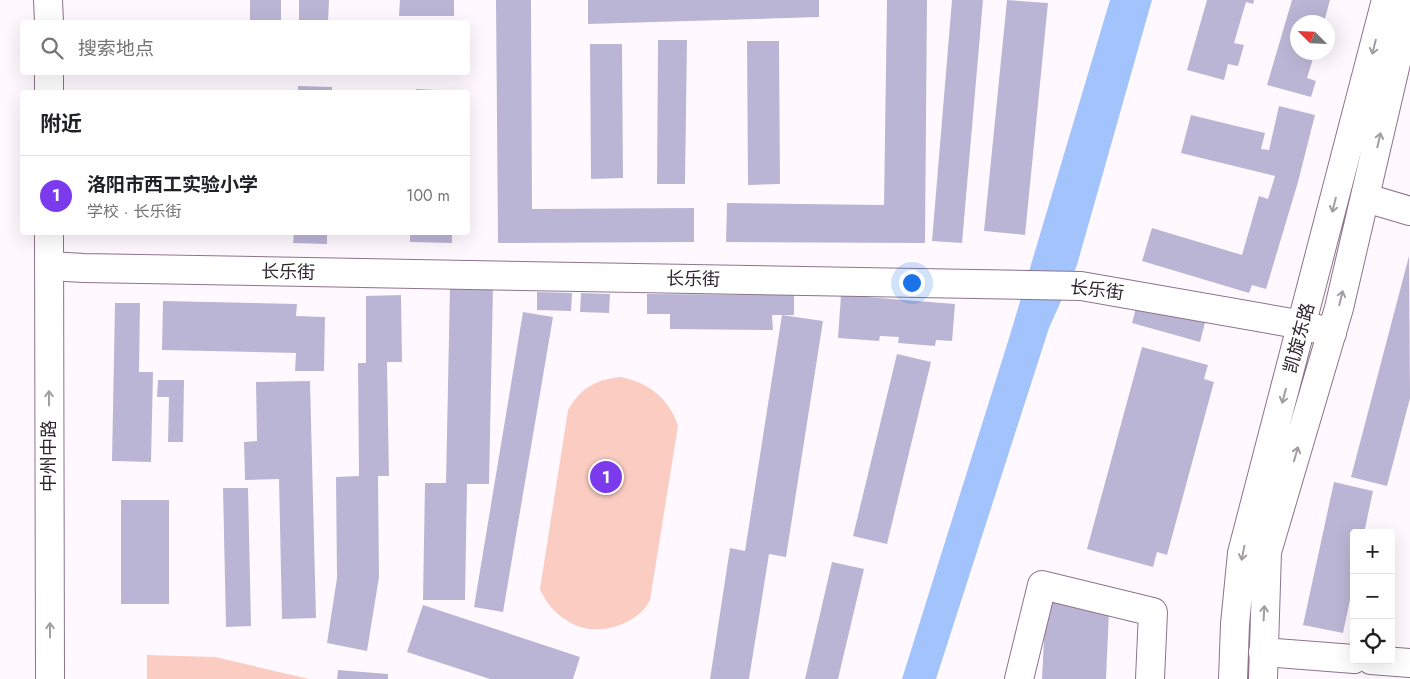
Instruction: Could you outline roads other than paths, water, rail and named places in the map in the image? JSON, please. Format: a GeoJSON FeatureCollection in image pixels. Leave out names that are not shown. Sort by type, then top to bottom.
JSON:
{"type":"FeatureCollection","features":[{"type":"Feature","properties":{"kind":"main road"},"geometry":{"type":"LineString","coordinates":[[48,0],[48,20]]}},
{"type":"Feature","properties":{"kind":"main road","name":"凯旋东路"},"geometry":{"type":"LineString","coordinates":[[1233,679],[1235,624],[1242,553],[1386,0]]}},
{"type":"Feature","properties":{"kind":"main road","name":"凯旋东路"},"geometry":{"type":"LineString","coordinates":[[1263,679],[1268,552],[1332,333],[1366,198],[1410,3]]}},
{"type":"Feature","properties":{"kind":"main road"},"geometry":{"type":"LineString","coordinates":[[49,75],[49,90]]}},
{"type":"Feature","properties":{"kind":"main road"},"geometry":{"type":"LineString","coordinates":[[1366,198],[1410,211]]}},
{"type":"Feature","properties":{"kind":"main road","name":"中州中路"},"geometry":{"type":"LineString","coordinates":[[49,235],[50,679]]}},
{"type":"Feature","properties":{"kind":"main road","name":"长乐街"},"geometry":{"type":"LineString","coordinates":[[49,266],[1081,286],[1303,324],[1332,333]]}},
{"type":"Feature","properties":{"kind":"main road"},"geometry":{"type":"LineString","coordinates":[[1019,679],[1042,585],[1153,612],[1150,679]]}},
{"type":"Feature","properties":{"kind":"main road"},"geometry":{"type":"LineString","coordinates":[[1264,652],[1350,659]]}},
{"type":"Feature","properties":{"kind":"main road"},"geometry":{"type":"LineString","coordinates":[[1395,662],[1410,663]]}},
{"type":"Feature","properties":{"kind":"water"},"geometry":{"type":"Polygon","coordinates":[[[1110,0],[1152,0],[1077,265],[1049,328],[936,679],[902,679],[1010,335],[1110,0]]]}},
{"type":"Feature","properties":{"kind":"place","name":"洛阳市西工实验小学"},"geometry":{"type":"Point","coordinates":[606,477]}}]}
